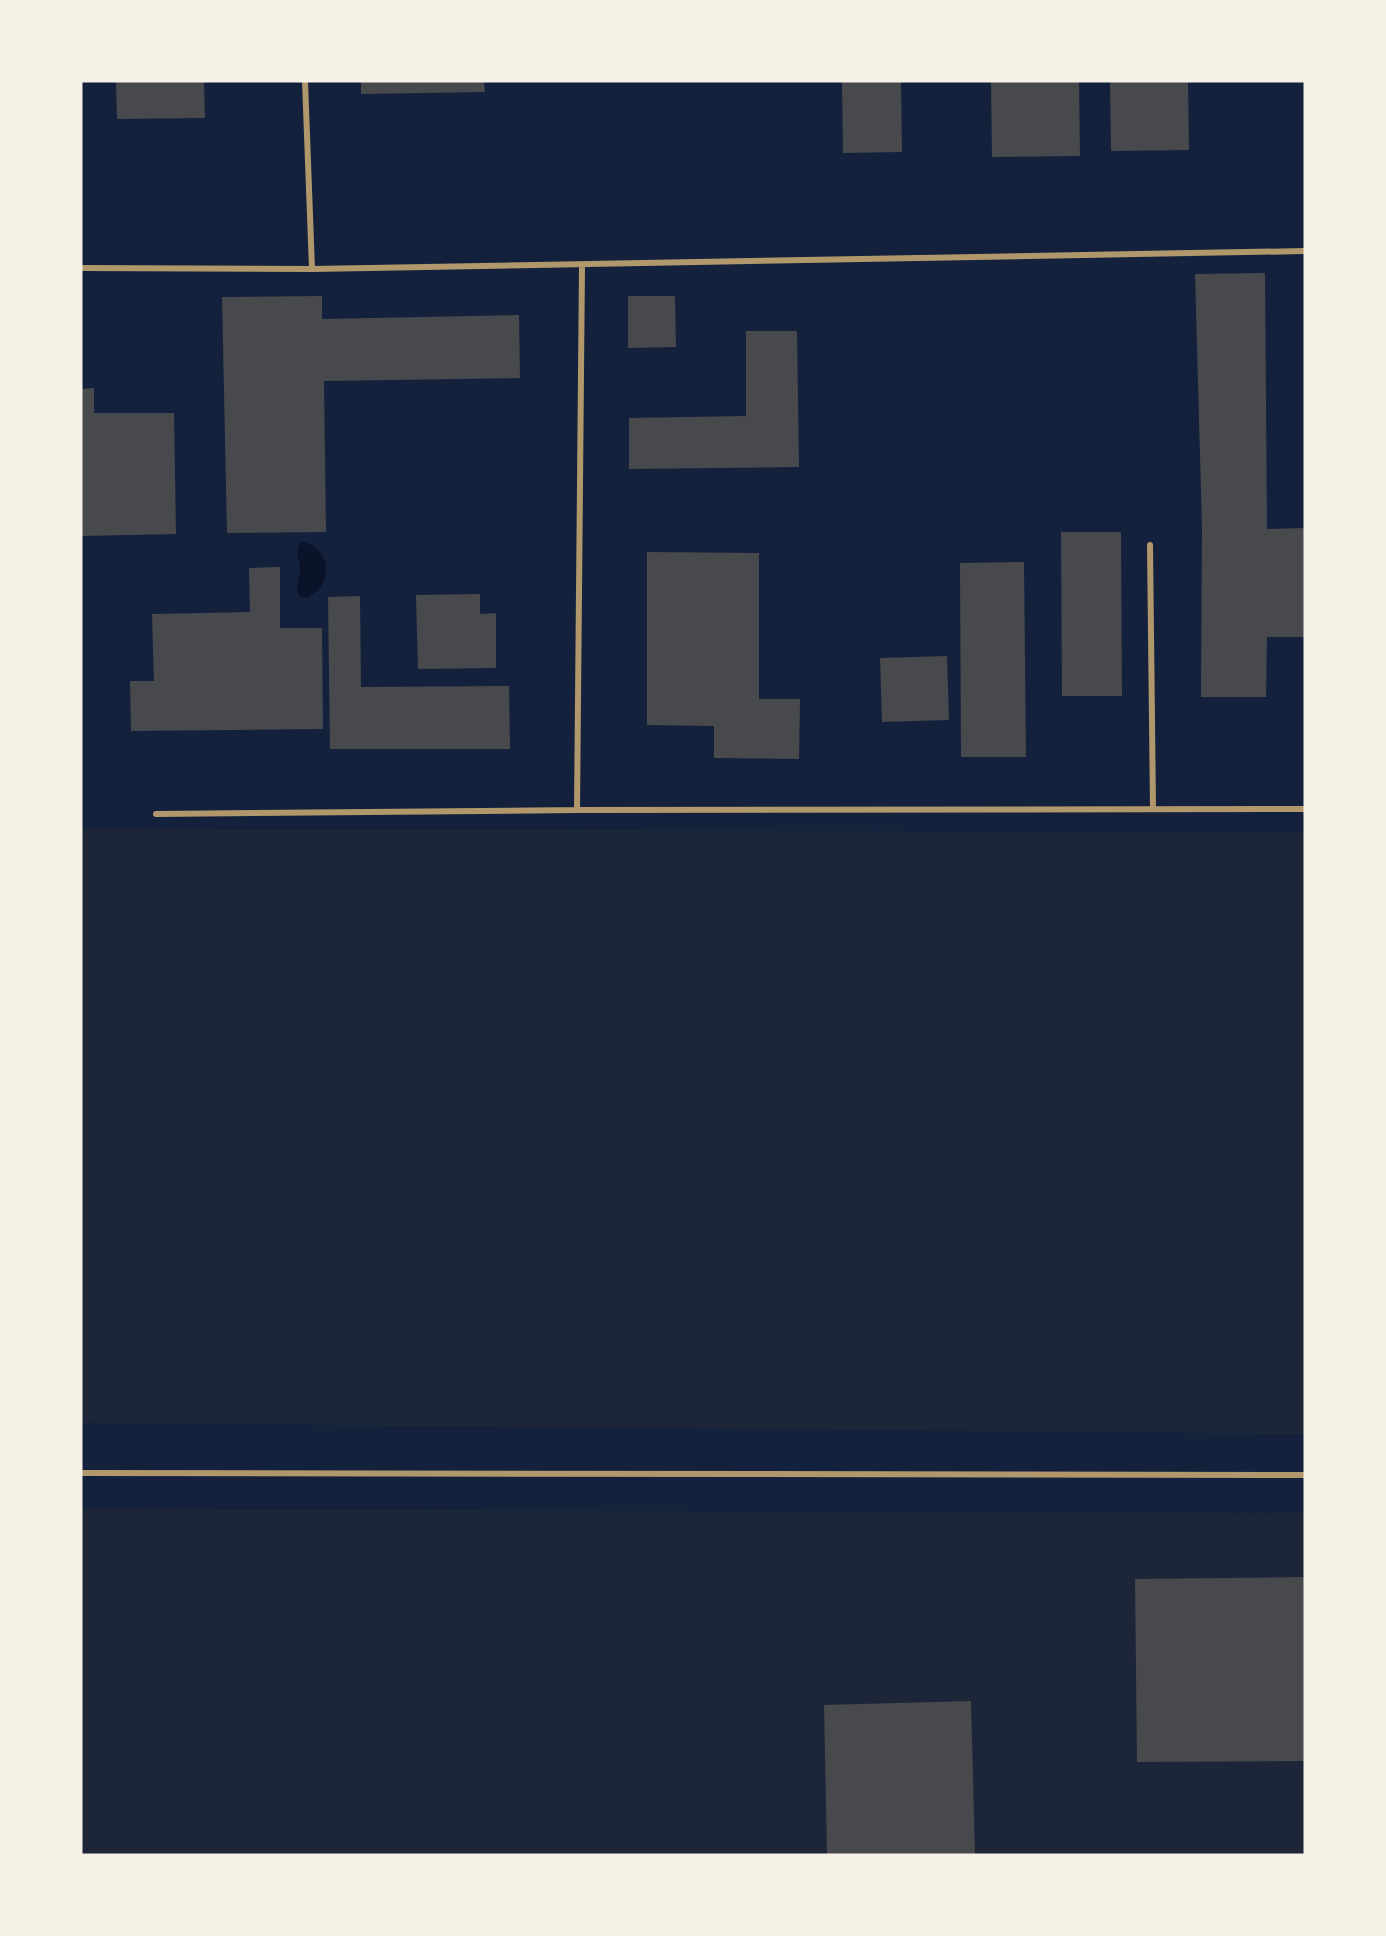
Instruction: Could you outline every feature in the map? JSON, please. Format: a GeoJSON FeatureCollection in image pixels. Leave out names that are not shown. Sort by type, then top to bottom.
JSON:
{"type":"FeatureCollection","features":[{"type":"Feature","properties":{"kind":"street"},"geometry":{"type":"LineString","coordinates":[[305,81],[312,269]]}},
{"type":"Feature","properties":{"kind":"street"},"geometry":{"type":"LineString","coordinates":[[81,268],[312,269],[1305,251]]}},
{"type":"Feature","properties":{"kind":"street"},"geometry":{"type":"LineString","coordinates":[[577,810],[582,265]]}},
{"type":"Feature","properties":{"kind":"street"},"geometry":{"type":"LineString","coordinates":[[1150,545],[1153,808]]}},
{"type":"Feature","properties":{"kind":"street"},"geometry":{"type":"LineString","coordinates":[[156,814],[577,810],[1305,809]]}},
{"type":"Feature","properties":{"kind":"street"},"geometry":{"type":"LineString","coordinates":[[81,1473],[1305,1475]]}},
{"type":"Feature","properties":{"kind":"shaded area"},"geometry":{"type":"Polygon","coordinates":[[[301,541],[318,550],[326,567],[323,584],[308,598],[301,597],[297,592],[300,567],[297,553],[301,541]]]}},
{"type":"Feature","properties":{"kind":"shaded area"},"geometry":{"type":"Polygon","coordinates":[[[81,829],[1305,832],[1305,1434],[81,1423],[81,829]]]}},
{"type":"Feature","properties":{"kind":"shaded area"},"geometry":{"type":"Polygon","coordinates":[[[81,1509],[1305,1513],[1305,1855],[81,1855],[81,1509]]]}},
{"type":"Feature","properties":{"kind":"building"},"geometry":{"type":"Polygon","coordinates":[[[116,81],[204,81],[205,118],[117,119],[116,81]]]}},
{"type":"Feature","properties":{"kind":"building"},"geometry":{"type":"Polygon","coordinates":[[[361,81],[484,81],[485,92],[361,94],[361,81]]]}},
{"type":"Feature","properties":{"kind":"building"},"geometry":{"type":"Polygon","coordinates":[[[842,81],[901,81],[902,152],[843,153],[842,81]]]}},
{"type":"Feature","properties":{"kind":"building"},"geometry":{"type":"Polygon","coordinates":[[[991,81],[1079,81],[1080,156],[992,157],[991,81]]]}},
{"type":"Feature","properties":{"kind":"building"},"geometry":{"type":"Polygon","coordinates":[[[1110,81],[1188,81],[1189,150],[1111,151],[1110,81]]]}},
{"type":"Feature","properties":{"kind":"building"},"geometry":{"type":"Polygon","coordinates":[[[1265,273],[1267,529],[1305,528],[1305,637],[1267,637],[1266,697],[1201,697],[1202,528],[1195,274],[1265,273]]]}},
{"type":"Feature","properties":{"kind":"building"},"geometry":{"type":"Polygon","coordinates":[[[322,296],[322,319],[519,315],[520,378],[324,381],[326,532],[227,533],[222,297],[322,296]]]}},
{"type":"Feature","properties":{"kind":"building"},"geometry":{"type":"Polygon","coordinates":[[[628,296],[675,296],[676,347],[628,348],[628,296]]]}},
{"type":"Feature","properties":{"kind":"building"},"geometry":{"type":"Polygon","coordinates":[[[746,331],[797,331],[799,467],[629,469],[629,418],[746,416],[746,331]]]}},
{"type":"Feature","properties":{"kind":"building"},"geometry":{"type":"Polygon","coordinates":[[[94,388],[94,413],[174,413],[176,534],[81,536],[81,389],[94,388]]]}},
{"type":"Feature","properties":{"kind":"building"},"geometry":{"type":"Polygon","coordinates":[[[1061,532],[1121,532],[1122,696],[1062,696],[1061,532]]]}},
{"type":"Feature","properties":{"kind":"building"},"geometry":{"type":"Polygon","coordinates":[[[647,552],[759,553],[759,699],[800,699],[799,759],[714,758],[714,726],[647,725],[647,552]]]}},
{"type":"Feature","properties":{"kind":"building"},"geometry":{"type":"Polygon","coordinates":[[[1024,562],[1026,757],[961,757],[960,563],[1024,562]]]}},
{"type":"Feature","properties":{"kind":"building"},"geometry":{"type":"Polygon","coordinates":[[[280,567],[280,628],[322,628],[323,729],[131,731],[130,681],[154,681],[152,614],[250,612],[249,568],[280,567]]]}},
{"type":"Feature","properties":{"kind":"building"},"geometry":{"type":"Polygon","coordinates":[[[480,594],[480,614],[496,613],[496,668],[418,669],[416,595],[480,594]]]}},
{"type":"Feature","properties":{"kind":"building"},"geometry":{"type":"Polygon","coordinates":[[[360,596],[361,687],[509,686],[510,749],[330,749],[328,597],[360,596]]]}},
{"type":"Feature","properties":{"kind":"building"},"geometry":{"type":"Polygon","coordinates":[[[947,656],[949,720],[882,722],[880,658],[947,656]]]}},
{"type":"Feature","properties":{"kind":"building"},"geometry":{"type":"Polygon","coordinates":[[[1305,1577],[1305,1761],[1137,1762],[1135,1579],[1305,1577]]]}},
{"type":"Feature","properties":{"kind":"building"},"geometry":{"type":"Polygon","coordinates":[[[971,1701],[975,1855],[827,1855],[824,1705],[971,1701]]]}}]}
